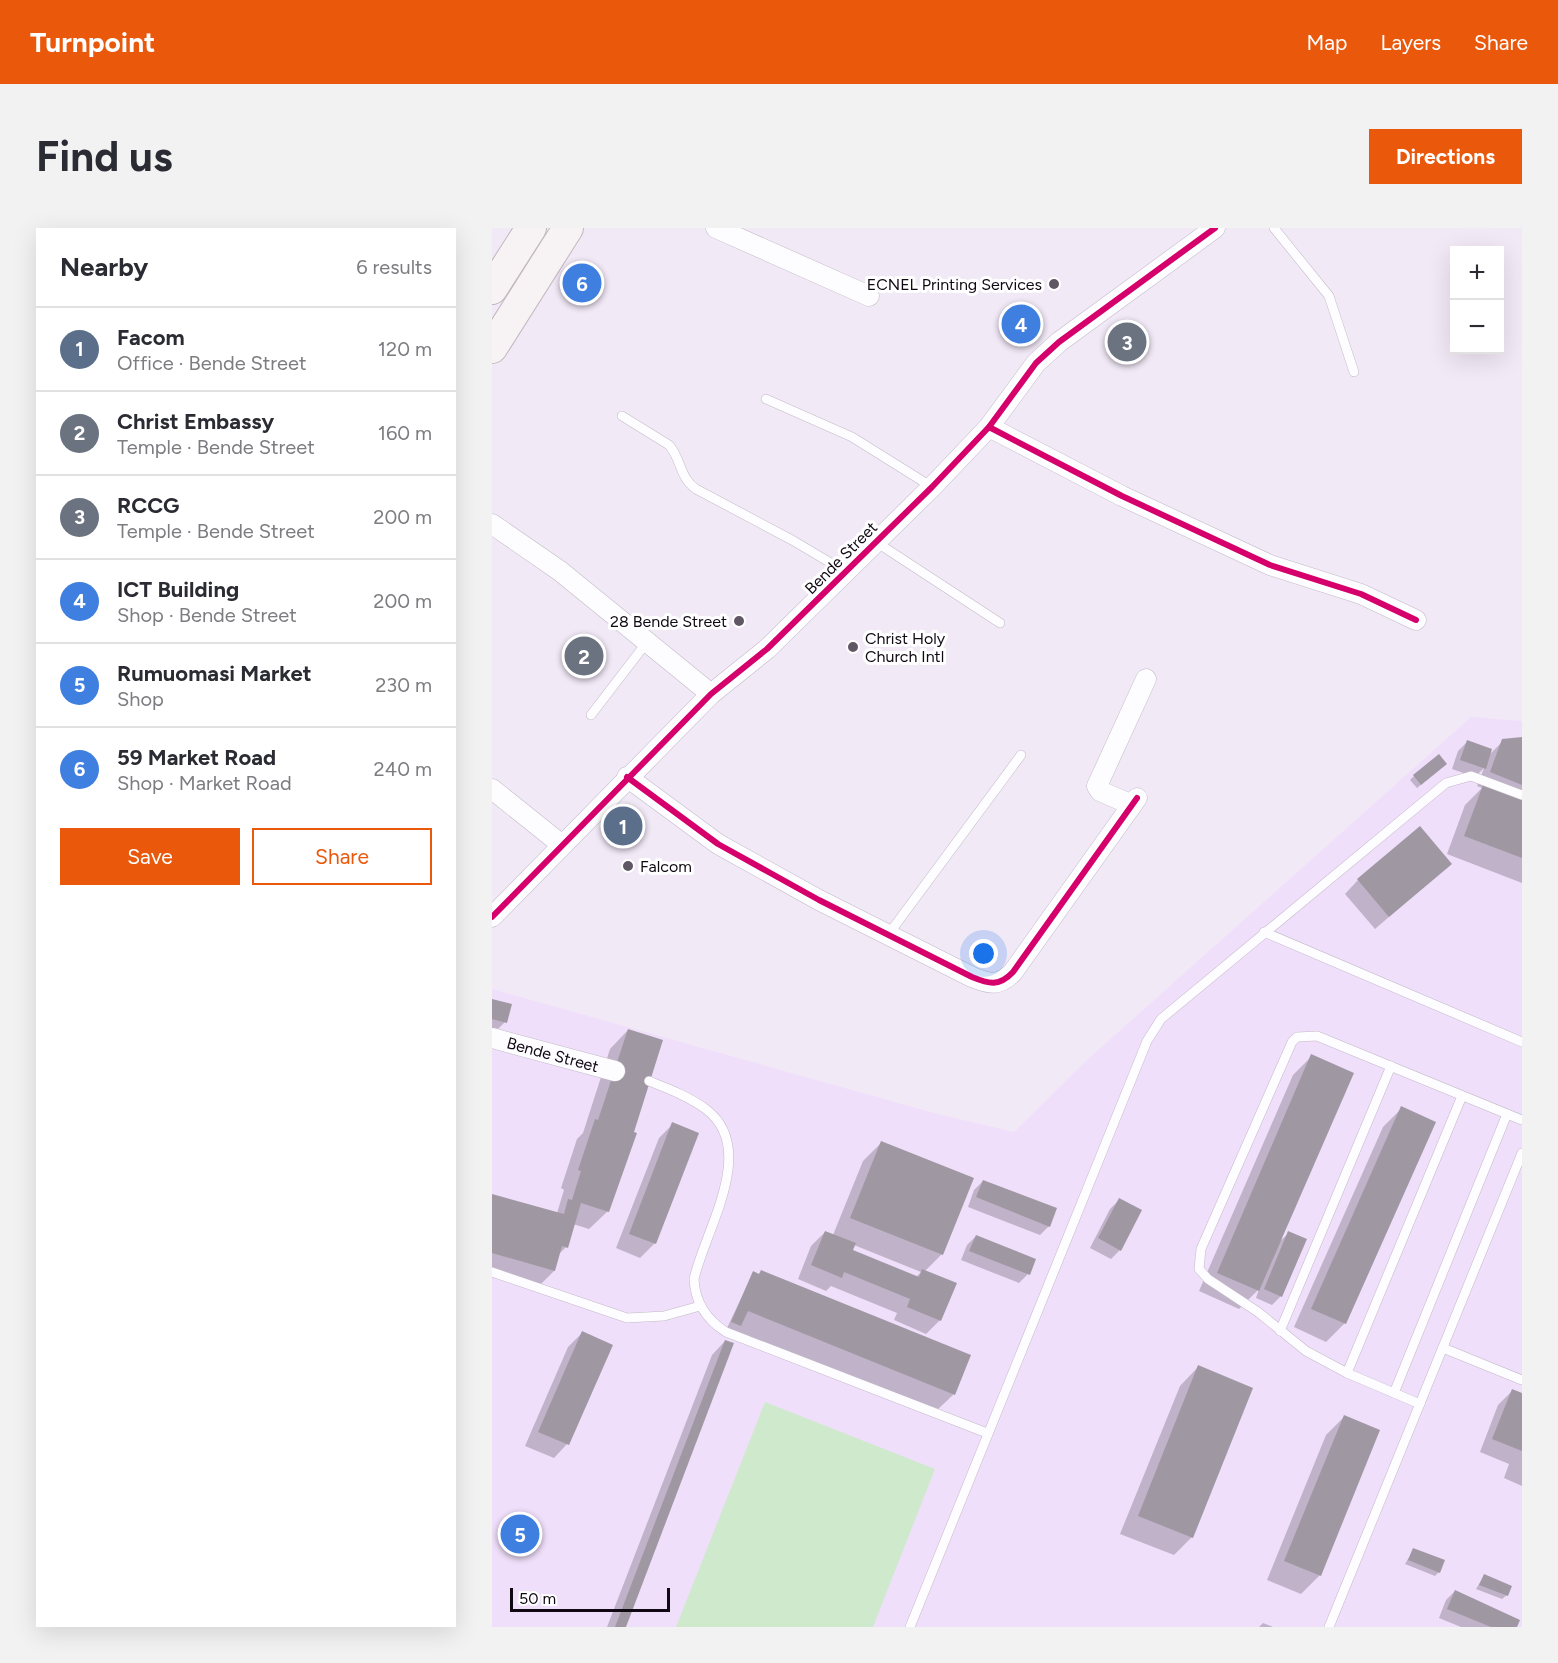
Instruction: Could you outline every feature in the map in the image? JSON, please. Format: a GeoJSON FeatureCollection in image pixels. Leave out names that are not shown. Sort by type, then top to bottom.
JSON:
{"type":"FeatureCollection","features":[{"type":"Feature","properties":{"kind":"main road"},"geometry":{"type":"LineString","coordinates":[[492,289],[531,228]]}},
{"type":"Feature","properties":{"kind":"main road"},"geometry":{"type":"LineString","coordinates":[[492,348],[568,228]]}},
{"type":"Feature","properties":{"kind":"street"},"geometry":{"type":"LineString","coordinates":[[716,228],[869,296]]}},
{"type":"Feature","properties":{"kind":"street","name":"Bende Street"},"geometry":{"type":"LineString","coordinates":[[492,917],[711,694],[767,649],[932,487],[989,428],[1036,363],[1059,342],[1215,228]]}},
{"type":"Feature","properties":{"kind":"street"},"geometry":{"type":"LineString","coordinates":[[989,428],[1122,496],[1270,565],[1361,594],[1416,620]]}},
{"type":"Feature","properties":{"kind":"street"},"geometry":{"type":"LineString","coordinates":[[492,524],[560,571],[711,694]]}},
{"type":"Feature","properties":{"kind":"street"},"geometry":{"type":"LineString","coordinates":[[627,777],[718,844],[819,900],[972,977],[986,983],[999,984],[1012,972],[1135,802],[1100,791],[1097,786],[1146,679]]}},
{"type":"Feature","properties":{"kind":"street"},"geometry":{"type":"LineString","coordinates":[[492,789],[562,845]]}},
{"type":"Feature","properties":{"kind":"street","name":"Bende Street"},"geometry":{"type":"LineString","coordinates":[[492,1038],[615,1071]]}},
{"type":"Feature","properties":{"kind":"lane"},"geometry":{"type":"LineString","coordinates":[[1274,228],[1329,296],[1354,372]]}},
{"type":"Feature","properties":{"kind":"lane"},"geometry":{"type":"LineString","coordinates":[[766,399],[852,437],[932,487]]}},
{"type":"Feature","properties":{"kind":"lane"},"geometry":{"type":"LineString","coordinates":[[622,416],[669,445],[675,452],[686,482],[696,489],[786,536],[846,572]]}},
{"type":"Feature","properties":{"kind":"lane"},"geometry":{"type":"LineString","coordinates":[[876,542],[1000,623]]}},
{"type":"Feature","properties":{"kind":"lane"},"geometry":{"type":"LineString","coordinates":[[591,715],[647,642]]}},
{"type":"Feature","properties":{"kind":"lane"},"geometry":{"type":"LineString","coordinates":[[888,935],[1021,755]]}},
{"type":"Feature","properties":{"kind":"lane"},"geometry":{"type":"LineString","coordinates":[[910,1627],[1147,1041],[1161,1019],[1446,783],[1471,777],[1522,795]]}},
{"type":"Feature","properties":{"kind":"lane"},"geometry":{"type":"LineString","coordinates":[[1264,932],[1522,1041]]}},
{"type":"Feature","properties":{"kind":"lane"},"geometry":{"type":"LineString","coordinates":[[1420,1404],[1347,1373],[1306,1351],[1258,1312],[1208,1279],[1200,1269],[1201,1249],[1292,1042],[1297,1037],[1317,1036],[1522,1120]]}},
{"type":"Feature","properties":{"kind":"lane"},"geometry":{"type":"LineString","coordinates":[[1280,1331],[1391,1066]]}},
{"type":"Feature","properties":{"kind":"lane"},"geometry":{"type":"LineString","coordinates":[[650,1081],[683,1095],[709,1111],[722,1126],[728,1139],[730,1163],[727,1180],[694,1279],[695,1293],[700,1305],[710,1318],[726,1332],[987,1433]]}},
{"type":"Feature","properties":{"kind":"lane"},"geometry":{"type":"LineString","coordinates":[[1347,1373],[1462,1096]]}},
{"type":"Feature","properties":{"kind":"lane"},"geometry":{"type":"LineString","coordinates":[[1394,1393],[1507,1114]]}},
{"type":"Feature","properties":{"kind":"lane"},"geometry":{"type":"LineString","coordinates":[[1329,1627],[1522,1153]]}},
{"type":"Feature","properties":{"kind":"lane"},"geometry":{"type":"LineString","coordinates":[[492,1272],[627,1318],[664,1316],[700,1305]]}},
{"type":"Feature","properties":{"kind":"lane"},"geometry":{"type":"LineString","coordinates":[[1443,1348],[1522,1380]]}},
{"type":"Feature","properties":{"kind":"shaded area"},"geometry":{"type":"Polygon","coordinates":[[[1471,717],[1522,721],[1522,1627],[492,1627],[492,989],[934,1113],[1014,1132],[1088,1059],[1471,717]]]}},
{"type":"Feature","properties":{"kind":"green space"},"geometry":{"type":"Polygon","coordinates":[[[765,1402],[935,1469],[873,1627],[676,1627],[765,1402]]]}},
{"type":"Feature","properties":{"kind":"building"},"geometry":{"type":"Polygon","coordinates":[[[1522,737],[1522,785],[1490,772],[1502,739],[1522,737]]]}},
{"type":"Feature","properties":{"kind":"building"},"geometry":{"type":"Polygon","coordinates":[[[1467,740],[1492,749],[1486,769],[1460,760],[1467,740]]]}},
{"type":"Feature","properties":{"kind":"building"},"geometry":{"type":"Polygon","coordinates":[[[1439,754],[1447,764],[1421,785],[1413,775],[1439,754]]]}},
{"type":"Feature","properties":{"kind":"building"},"geometry":{"type":"Polygon","coordinates":[[[1483,785],[1522,799],[1522,858],[1464,836],[1483,785]]]}},
{"type":"Feature","properties":{"kind":"building"},"geometry":{"type":"Polygon","coordinates":[[[1420,826],[1452,864],[1389,917],[1357,879],[1420,826]]]}},
{"type":"Feature","properties":{"kind":"building"},"geometry":{"type":"Polygon","coordinates":[[[492,999],[512,1004],[507,1023],[492,1019],[492,999]]]}},
{"type":"Feature","properties":{"kind":"building"},"geometry":{"type":"Polygon","coordinates":[[[628,1029],[663,1040],[634,1132],[637,1133],[609,1212],[581,1203],[568,1248],[562,1246],[555,1271],[492,1253],[492,1194],[564,1214],[568,1199],[572,1200],[581,1171],[578,1170],[595,1119],[598,1120],[628,1029]]]}},
{"type":"Feature","properties":{"kind":"building"},"geometry":{"type":"Polygon","coordinates":[[[1311,1054],[1354,1073],[1259,1291],[1217,1273],[1311,1054]]]}},
{"type":"Feature","properties":{"kind":"building"},"geometry":{"type":"Polygon","coordinates":[[[1401,1106],[1436,1122],[1346,1324],[1311,1309],[1401,1106]]]}},
{"type":"Feature","properties":{"kind":"building"},"geometry":{"type":"Polygon","coordinates":[[[672,1122],[699,1133],[656,1244],[629,1234],[672,1122]]]}},
{"type":"Feature","properties":{"kind":"building"},"geometry":{"type":"Polygon","coordinates":[[[881,1141],[974,1178],[943,1255],[850,1218],[881,1141]]]}},
{"type":"Feature","properties":{"kind":"building"},"geometry":{"type":"Polygon","coordinates":[[[983,1180],[1057,1208],[1050,1227],[976,1197],[983,1180]]]}},
{"type":"Feature","properties":{"kind":"building"},"geometry":{"type":"Polygon","coordinates":[[[1119,1198],[1142,1210],[1121,1251],[1098,1238],[1119,1198]]]}},
{"type":"Feature","properties":{"kind":"building"},"geometry":{"type":"Polygon","coordinates":[[[825,1231],[856,1243],[853,1250],[919,1277],[922,1269],[957,1283],[941,1321],[907,1307],[910,1299],[844,1272],[842,1278],[811,1265],[825,1231]]]}},
{"type":"Feature","properties":{"kind":"building"},"geometry":{"type":"Polygon","coordinates":[[[1288,1231],[1307,1239],[1282,1297],[1264,1289],[1288,1231]]]}},
{"type":"Feature","properties":{"kind":"building"},"geometry":{"type":"Polygon","coordinates":[[[976,1235],[1036,1259],[1030,1275],[969,1251],[976,1235]]]}},
{"type":"Feature","properties":{"kind":"building"},"geometry":{"type":"Polygon","coordinates":[[[761,1270],[971,1355],[955,1395],[748,1311],[741,1326],[731,1322],[753,1271],[759,1274],[761,1270]]]}},
{"type":"Feature","properties":{"kind":"building"},"geometry":{"type":"Polygon","coordinates":[[[582,1331],[613,1345],[569,1445],[538,1432],[582,1331]]]}},
{"type":"Feature","properties":{"kind":"building"},"geometry":{"type":"Polygon","coordinates":[[[725,1340],[734,1343],[626,1627],[615,1627],[725,1340]]]}},
{"type":"Feature","properties":{"kind":"building"},"geometry":{"type":"Polygon","coordinates":[[[1198,1365],[1253,1388],[1193,1538],[1138,1516],[1198,1365]]]}},
{"type":"Feature","properties":{"kind":"building"},"geometry":{"type":"Polygon","coordinates":[[[1512,1389],[1522,1393],[1522,1451],[1492,1439],[1512,1389]]]}},
{"type":"Feature","properties":{"kind":"building"},"geometry":{"type":"Polygon","coordinates":[[[1344,1415],[1380,1430],[1321,1576],[1284,1561],[1344,1415]]]}},
{"type":"Feature","properties":{"kind":"building"},"geometry":{"type":"Polygon","coordinates":[[[1413,1548],[1445,1560],[1440,1573],[1408,1560],[1413,1548]]]}},
{"type":"Feature","properties":{"kind":"building"},"geometry":{"type":"Polygon","coordinates":[[[1484,1574],[1512,1586],[1508,1596],[1479,1585],[1484,1574]]]}},
{"type":"Feature","properties":{"kind":"building"},"geometry":{"type":"Polygon","coordinates":[[[1455,1590],[1520,1620],[1517,1627],[1491,1627],[1447,1609],[1455,1590]]]}},
{"type":"Feature","properties":{"kind":"cycle path"},"geometry":{"type":"LineString","coordinates":[[492,917],[711,694],[767,649],[932,487],[989,427],[1036,363],[1059,342],[1215,228]]}},
{"type":"Feature","properties":{"kind":"cycle path"},"geometry":{"type":"LineString","coordinates":[[989,427],[1122,496],[1270,565],[1361,594],[1416,620]]}},
{"type":"Feature","properties":{"kind":"cycle path"},"geometry":{"type":"LineString","coordinates":[[627,777],[718,844],[819,900],[972,977],[994,983],[1003,980],[1013,972],[1137,798]]}},
{"type":"Feature","properties":{"kind":"place","name":"59 Market Road"},"geometry":{"type":"Point","coordinates":[582,283]}},
{"type":"Feature","properties":{"kind":"place","name":"ECNEL Printing Services"},"geometry":{"type":"Point","coordinates":[1054,284]}},
{"type":"Feature","properties":{"kind":"place","name":"ICT Building"},"geometry":{"type":"Point","coordinates":[1021,324]}},
{"type":"Feature","properties":{"kind":"place","name":"RCCG"},"geometry":{"type":"Point","coordinates":[1127,342]}},
{"type":"Feature","properties":{"kind":"place","name":"28 Bende Street"},"geometry":{"type":"Point","coordinates":[739,621]}},
{"type":"Feature","properties":{"kind":"place","name":"Christ Holy Church Intl"},"geometry":{"type":"Point","coordinates":[853,647]}},
{"type":"Feature","properties":{"kind":"place","name":"Christ Embassy"},"geometry":{"type":"Point","coordinates":[584,656]}},
{"type":"Feature","properties":{"kind":"place","name":"Facom"},"geometry":{"type":"Point","coordinates":[623,826]}},
{"type":"Feature","properties":{"kind":"place","name":"Falcom"},"geometry":{"type":"Point","coordinates":[628,866]}},
{"type":"Feature","properties":{"kind":"place","name":"Rumuomasi Market"},"geometry":{"type":"Point","coordinates":[520,1534]}}]}
